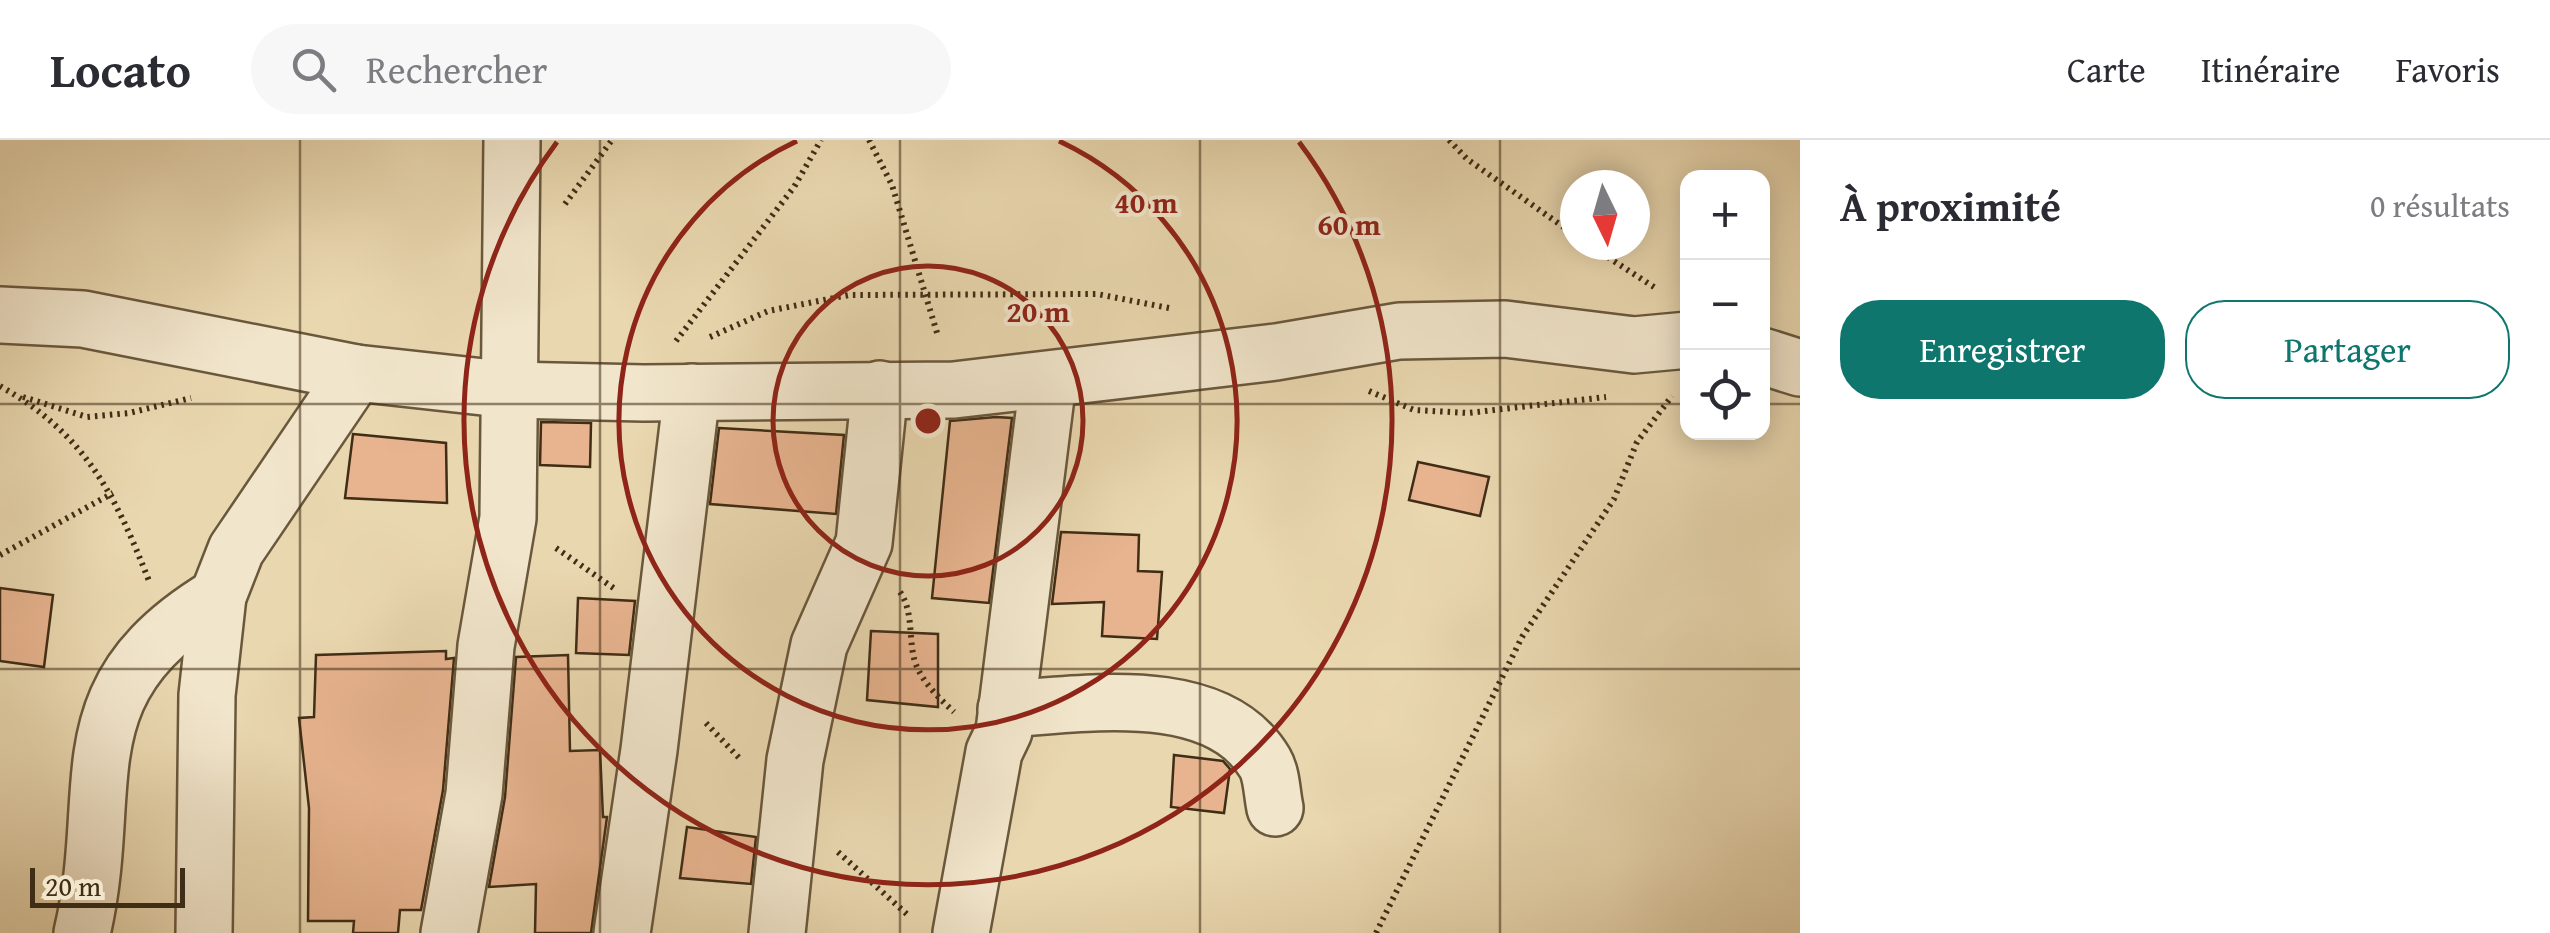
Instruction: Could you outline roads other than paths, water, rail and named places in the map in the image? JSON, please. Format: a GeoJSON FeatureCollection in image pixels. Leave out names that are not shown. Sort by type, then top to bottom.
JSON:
{"type":"FeatureCollection","features":[{"type":"Feature","properties":{"kind":"street"},"geometry":{"type":"LineString","coordinates":[[449,933],[474,794],[486,646],[508,518],[512,140]]}},
{"type":"Feature","properties":{"kind":"street"},"geometry":{"type":"LineString","coordinates":[[0,314],[83,319],[356,373],[510,390],[954,390],[1276,352],[1399,331],[1505,329],[1634,345],[1680,361]]}},
{"type":"Feature","properties":{"kind":"street"},"geometry":{"type":"LineString","coordinates":[[1770,359],[1800,368]]}},
{"type":"Feature","properties":{"kind":"street"},"geometry":{"type":"LineString","coordinates":[[204,933],[207,694],[218,596],[236,550],[356,373]]}},
{"type":"Feature","properties":{"kind":"street"},"geometry":{"type":"LineString","coordinates":[[938,928],[1000,730],[1048,381]]}},
{"type":"Feature","properties":{"kind":"street"},"geometry":{"type":"LineString","coordinates":[[777,933],[796,760],[819,645],[864,543],[880,389]]}},
{"type":"Feature","properties":{"kind":"street"},"geometry":{"type":"LineString","coordinates":[[622,933],[660,654],[668,392]]}},
{"type":"Feature","properties":{"kind":"street"},"geometry":{"type":"LineString","coordinates":[[82,933],[98,777],[109,720],[127,679],[154,641],[218,596]]}},
{"type":"Feature","properties":{"kind":"street"},"geometry":{"type":"LineString","coordinates":[[1000,730],[1144,700],[1230,725],[1266,764],[1275,808]]}}]}
